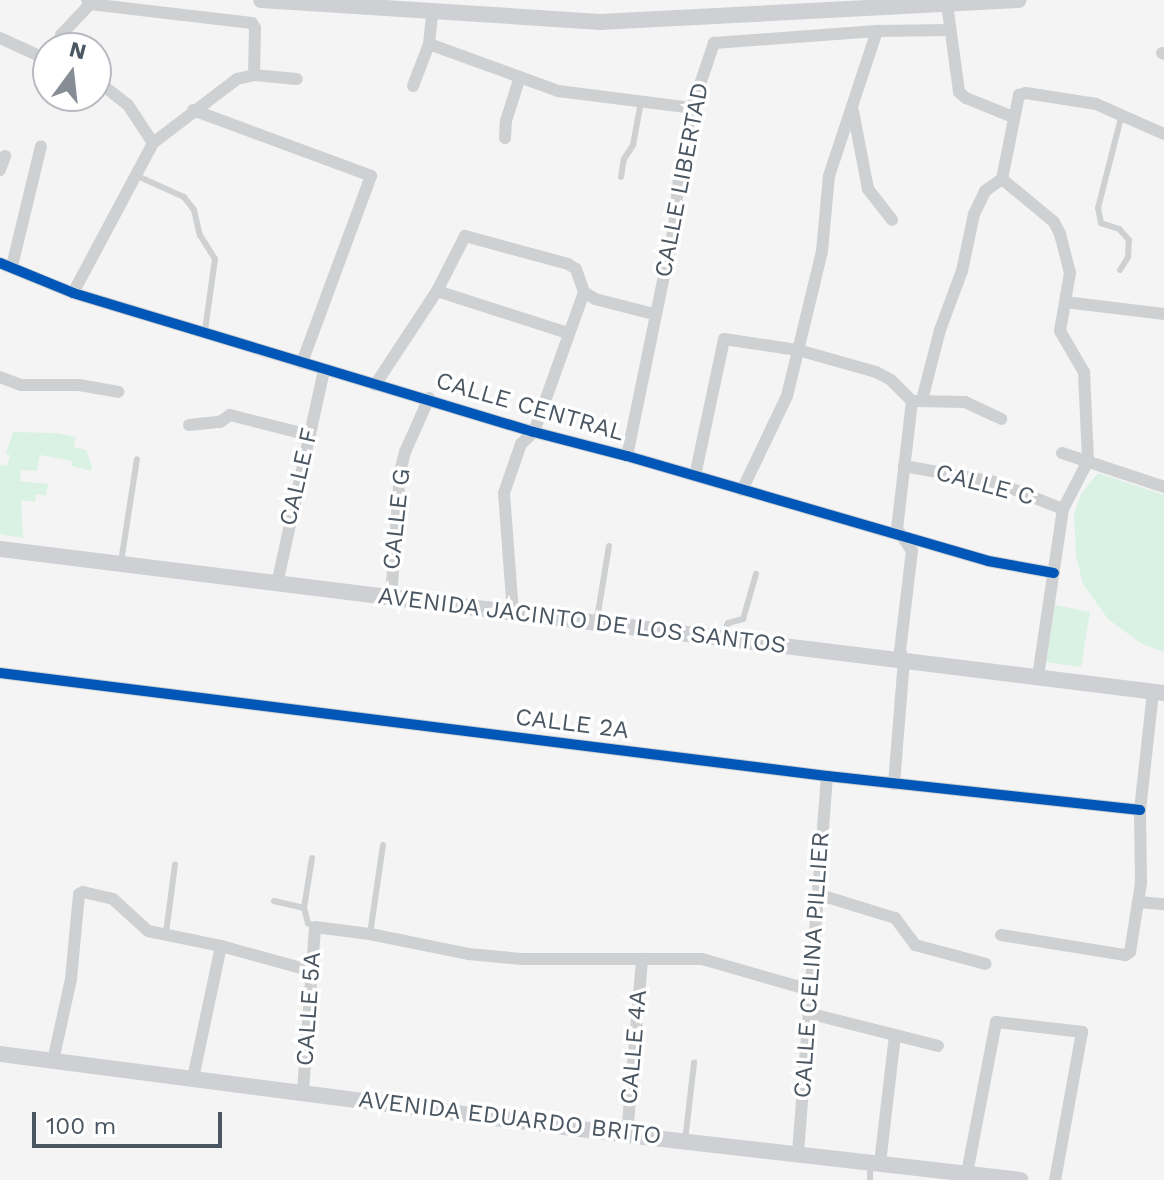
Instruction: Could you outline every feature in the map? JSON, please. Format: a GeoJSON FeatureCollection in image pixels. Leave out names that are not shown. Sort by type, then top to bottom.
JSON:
{"type":"FeatureCollection","features":[{"type":"Feature","properties":{"kind":"street"},"geometry":{"type":"LineString","coordinates":[[261,0],[432,8],[600,22],[1018,0]]}},
{"type":"Feature","properties":{"kind":"street"},"geometry":{"type":"LineString","coordinates":[[63,32],[88,2],[252,23],[255,28],[254,75]]}},
{"type":"Feature","properties":{"kind":"street"},"geometry":{"type":"LineString","coordinates":[[947,4],[959,92],[966,98],[1013,117]]}},
{"type":"Feature","properties":{"kind":"street"},"geometry":{"type":"LineString","coordinates":[[413,86],[429,44],[432,8]]}},
{"type":"Feature","properties":{"kind":"street","name":"CALLE LIBERTAD"},"geometry":{"type":"LineString","coordinates":[[627,456],[674,227],[681,158],[692,108],[715,42],[877,31],[949,30]]}},
{"type":"Feature","properties":{"kind":"street"},"geometry":{"type":"LineString","coordinates":[[742,490],[783,408],[822,251],[829,176],[877,31]]}},
{"type":"Feature","properties":{"kind":"street"},"geometry":{"type":"LineString","coordinates":[[0,38],[32,53]]}},
{"type":"Feature","properties":{"kind":"street"},"geometry":{"type":"LineString","coordinates":[[429,44],[519,80],[565,92],[692,108]]}},
{"type":"Feature","properties":{"kind":"street"},"geometry":{"type":"LineString","coordinates":[[73,293],[153,143],[229,83],[254,75],[297,79]]}},
{"type":"Feature","properties":{"kind":"street"},"geometry":{"type":"LineString","coordinates":[[505,138],[506,121],[519,80]]}},
{"type":"Feature","properties":{"kind":"street"},"geometry":{"type":"LineString","coordinates":[[112,92],[128,105],[153,143]]}},
{"type":"Feature","properties":{"kind":"street"},"geometry":{"type":"LineString","coordinates":[[894,784],[904,660],[900,651],[912,551],[897,529],[904,466],[917,400],[962,271],[974,214],[985,191],[1002,179],[1020,94],[1083,101],[1122,114],[1164,134]]}},
{"type":"Feature","properties":{"kind":"street"},"geometry":{"type":"LineString","coordinates":[[853,108],[867,188],[892,220]]}},
{"type":"Feature","properties":{"kind":"street"},"geometry":{"type":"LineString","coordinates":[[193,110],[371,176],[302,363]]}},
{"type":"Feature","properties":{"kind":"street"},"geometry":{"type":"LineString","coordinates":[[6,265],[41,146]]}},
{"type":"Feature","properties":{"kind":"street"},"geometry":{"type":"LineString","coordinates":[[0,169],[5,156]]}},
{"type":"Feature","properties":{"kind":"street"},"geometry":{"type":"LineString","coordinates":[[1002,179],[1057,227],[1070,273],[1060,331],[1084,372],[1088,461],[1063,509],[1038,676]]}},
{"type":"Feature","properties":{"kind":"street"},"geometry":{"type":"LineString","coordinates":[[375,385],[437,291],[465,236],[573,265],[584,292],[595,299],[654,314]]}},
{"type":"Feature","properties":{"kind":"street","name":"CALLE CENTRAL"},"geometry":{"type":"LineString","coordinates":[[6,265],[73,293],[205,330],[324,370],[429,398],[534,432],[988,561],[1054,573]]}},
{"type":"Feature","properties":{"kind":"street"},"geometry":{"type":"LineString","coordinates":[[437,291],[568,333]]}},
{"type":"Feature","properties":{"kind":"street"},"geometry":{"type":"LineString","coordinates":[[513,613],[503,497],[521,444],[534,432],[584,292]]}},
{"type":"Feature","properties":{"kind":"street"},"geometry":{"type":"LineString","coordinates":[[1065,302],[1164,314]]}},
{"type":"Feature","properties":{"kind":"street"},"geometry":{"type":"LineString","coordinates":[[695,476],[722,341],[798,350],[881,374],[917,400],[965,402],[1001,419]]}},
{"type":"Feature","properties":{"kind":"street","name":"CALLE F"},"geometry":{"type":"LineString","coordinates":[[277,584],[324,370]]}},
{"type":"Feature","properties":{"kind":"street"},"geometry":{"type":"LineString","coordinates":[[0,377],[21,385],[79,385],[118,392]]}},
{"type":"Feature","properties":{"kind":"street","name":"CALLE G"},"geometry":{"type":"LineString","coordinates":[[391,598],[400,472],[405,452],[429,398]]}},
{"type":"Feature","properties":{"kind":"street"},"geometry":{"type":"LineString","coordinates":[[189,425],[220,422],[230,415],[309,435]]}},
{"type":"Feature","properties":{"kind":"street"},"geometry":{"type":"LineString","coordinates":[[1062,453],[1164,487]]}},
{"type":"Feature","properties":{"kind":"street","name":"CALLE C"},"geometry":{"type":"LineString","coordinates":[[904,466],[995,482],[1063,509]]}},
{"type":"Feature","properties":{"kind":"street","name":"AVENIDA JACINTO DE LOS SANTOS"},"geometry":{"type":"LineString","coordinates":[[0,549],[1159,693]]}},
{"type":"Feature","properties":{"kind":"street","name":"CALLE 2A"},"geometry":{"type":"LineString","coordinates":[[0,673],[827,776],[1140,810]]}},
{"type":"Feature","properties":{"kind":"street"},"geometry":{"type":"LineString","coordinates":[[1001,935],[1125,955],[1134,946],[1139,902],[1140,810],[1159,693]]}},
{"type":"Feature","properties":{"kind":"street","name":"CALLE CELINA PILLIER"},"geometry":{"type":"LineString","coordinates":[[798,1153],[827,776]]}},
{"type":"Feature","properties":{"kind":"street"},"geometry":{"type":"LineString","coordinates":[[53,1061],[71,979],[79,894],[83,892],[113,899],[148,931],[221,946],[312,971]]}},
{"type":"Feature","properties":{"kind":"street"},"geometry":{"type":"LineString","coordinates":[[817,894],[895,918],[915,945],[986,964]]}},
{"type":"Feature","properties":{"kind":"street"},"geometry":{"type":"LineString","coordinates":[[1139,902],[1164,904]]}},
{"type":"Feature","properties":{"kind":"street"},"geometry":{"type":"LineString","coordinates":[[315,927],[370,934],[468,954],[702,959],[810,990]]}},
{"type":"Feature","properties":{"kind":"street","name":"CALLE 5A"},"geometry":{"type":"LineString","coordinates":[[303,1091],[315,927]]}},
{"type":"Feature","properties":{"kind":"street"},"geometry":{"type":"LineString","coordinates":[[193,1078],[221,946]]}},
{"type":"Feature","properties":{"kind":"street","name":"CALLE 4A"},"geometry":{"type":"LineString","coordinates":[[627,1135],[642,959]]}},
{"type":"Feature","properties":{"kind":"street"},"geometry":{"type":"LineString","coordinates":[[808,1013],[938,1046]]}},
{"type":"Feature","properties":{"kind":"street"},"geometry":{"type":"LineString","coordinates":[[967,1173],[996,1022],[1082,1032],[1055,1180]]}},
{"type":"Feature","properties":{"kind":"street"},"geometry":{"type":"LineString","coordinates":[[875,1162],[895,1036]]}},
{"type":"Feature","properties":{"kind":"street","name":"AVENIDA EDUARDO BRITO"},"geometry":{"type":"LineString","coordinates":[[0,1054],[627,1135],[1020,1180]]}},
{"type":"Feature","properties":{"kind":"lane"},"geometry":{"type":"LineString","coordinates":[[621,177],[624,159],[633,145],[641,102]]}},
{"type":"Feature","properties":{"kind":"lane"},"geometry":{"type":"LineString","coordinates":[[1120,270],[1128,257],[1129,240],[1119,229],[1101,223],[1098,208],[1122,114]]}},
{"type":"Feature","properties":{"kind":"lane"},"geometry":{"type":"LineString","coordinates":[[135,175],[184,197],[194,210],[200,235],[215,259],[205,330]]}},
{"type":"Feature","properties":{"kind":"lane"},"geometry":{"type":"LineString","coordinates":[[121,564],[137,459]]}},
{"type":"Feature","properties":{"kind":"lane"},"geometry":{"type":"LineString","coordinates":[[597,623],[609,546]]}},
{"type":"Feature","properties":{"kind":"lane"},"geometry":{"type":"LineString","coordinates":[[720,638],[728,623],[743,619],[756,574]]}},
{"type":"Feature","properties":{"kind":"lane"},"geometry":{"type":"LineString","coordinates":[[370,934],[383,845]]}},
{"type":"Feature","properties":{"kind":"lane"},"geometry":{"type":"LineString","coordinates":[[312,858],[304,908],[308,923],[315,927]]}},
{"type":"Feature","properties":{"kind":"lane"},"geometry":{"type":"LineString","coordinates":[[166,934],[175,865]]}},
{"type":"Feature","properties":{"kind":"lane"},"geometry":{"type":"LineString","coordinates":[[274,901],[304,908]]}},
{"type":"Feature","properties":{"kind":"lane"},"geometry":{"type":"LineString","coordinates":[[685,1141],[694,1063]]}},
{"type":"Feature","properties":{"kind":"lane"},"geometry":{"type":"LineString","coordinates":[[870,1180],[875,1162]]}},
{"type":"Feature","properties":{"kind":"green space"},"geometry":{"type":"Polygon","coordinates":[[[13,432],[57,433],[76,437],[74,447],[86,450],[92,466],[91,471],[72,466],[72,461],[40,455],[37,471],[21,470],[20,481],[48,484],[46,496],[36,494],[35,502],[21,500],[23,538],[0,534],[0,465],[7,466],[10,455],[6,454],[13,432]]]}},
{"type":"Feature","properties":{"kind":"green space"},"geometry":{"type":"Polygon","coordinates":[[[1098,473],[1164,495],[1164,652],[1142,644],[1108,619],[1083,584],[1076,556],[1074,514],[1081,494],[1098,473]]]}},
{"type":"Feature","properties":{"kind":"green space"},"geometry":{"type":"Polygon","coordinates":[[[1055,605],[1090,612],[1081,667],[1046,662],[1055,605]]]}},
{"type":"Feature","properties":{"kind":"cycle path"},"geometry":{"type":"LineString","coordinates":[[0,263],[73,293],[534,432],[988,561],[1054,573]]}},
{"type":"Feature","properties":{"kind":"cycle path"},"geometry":{"type":"LineString","coordinates":[[0,673],[827,776],[1140,810]]}}]}
